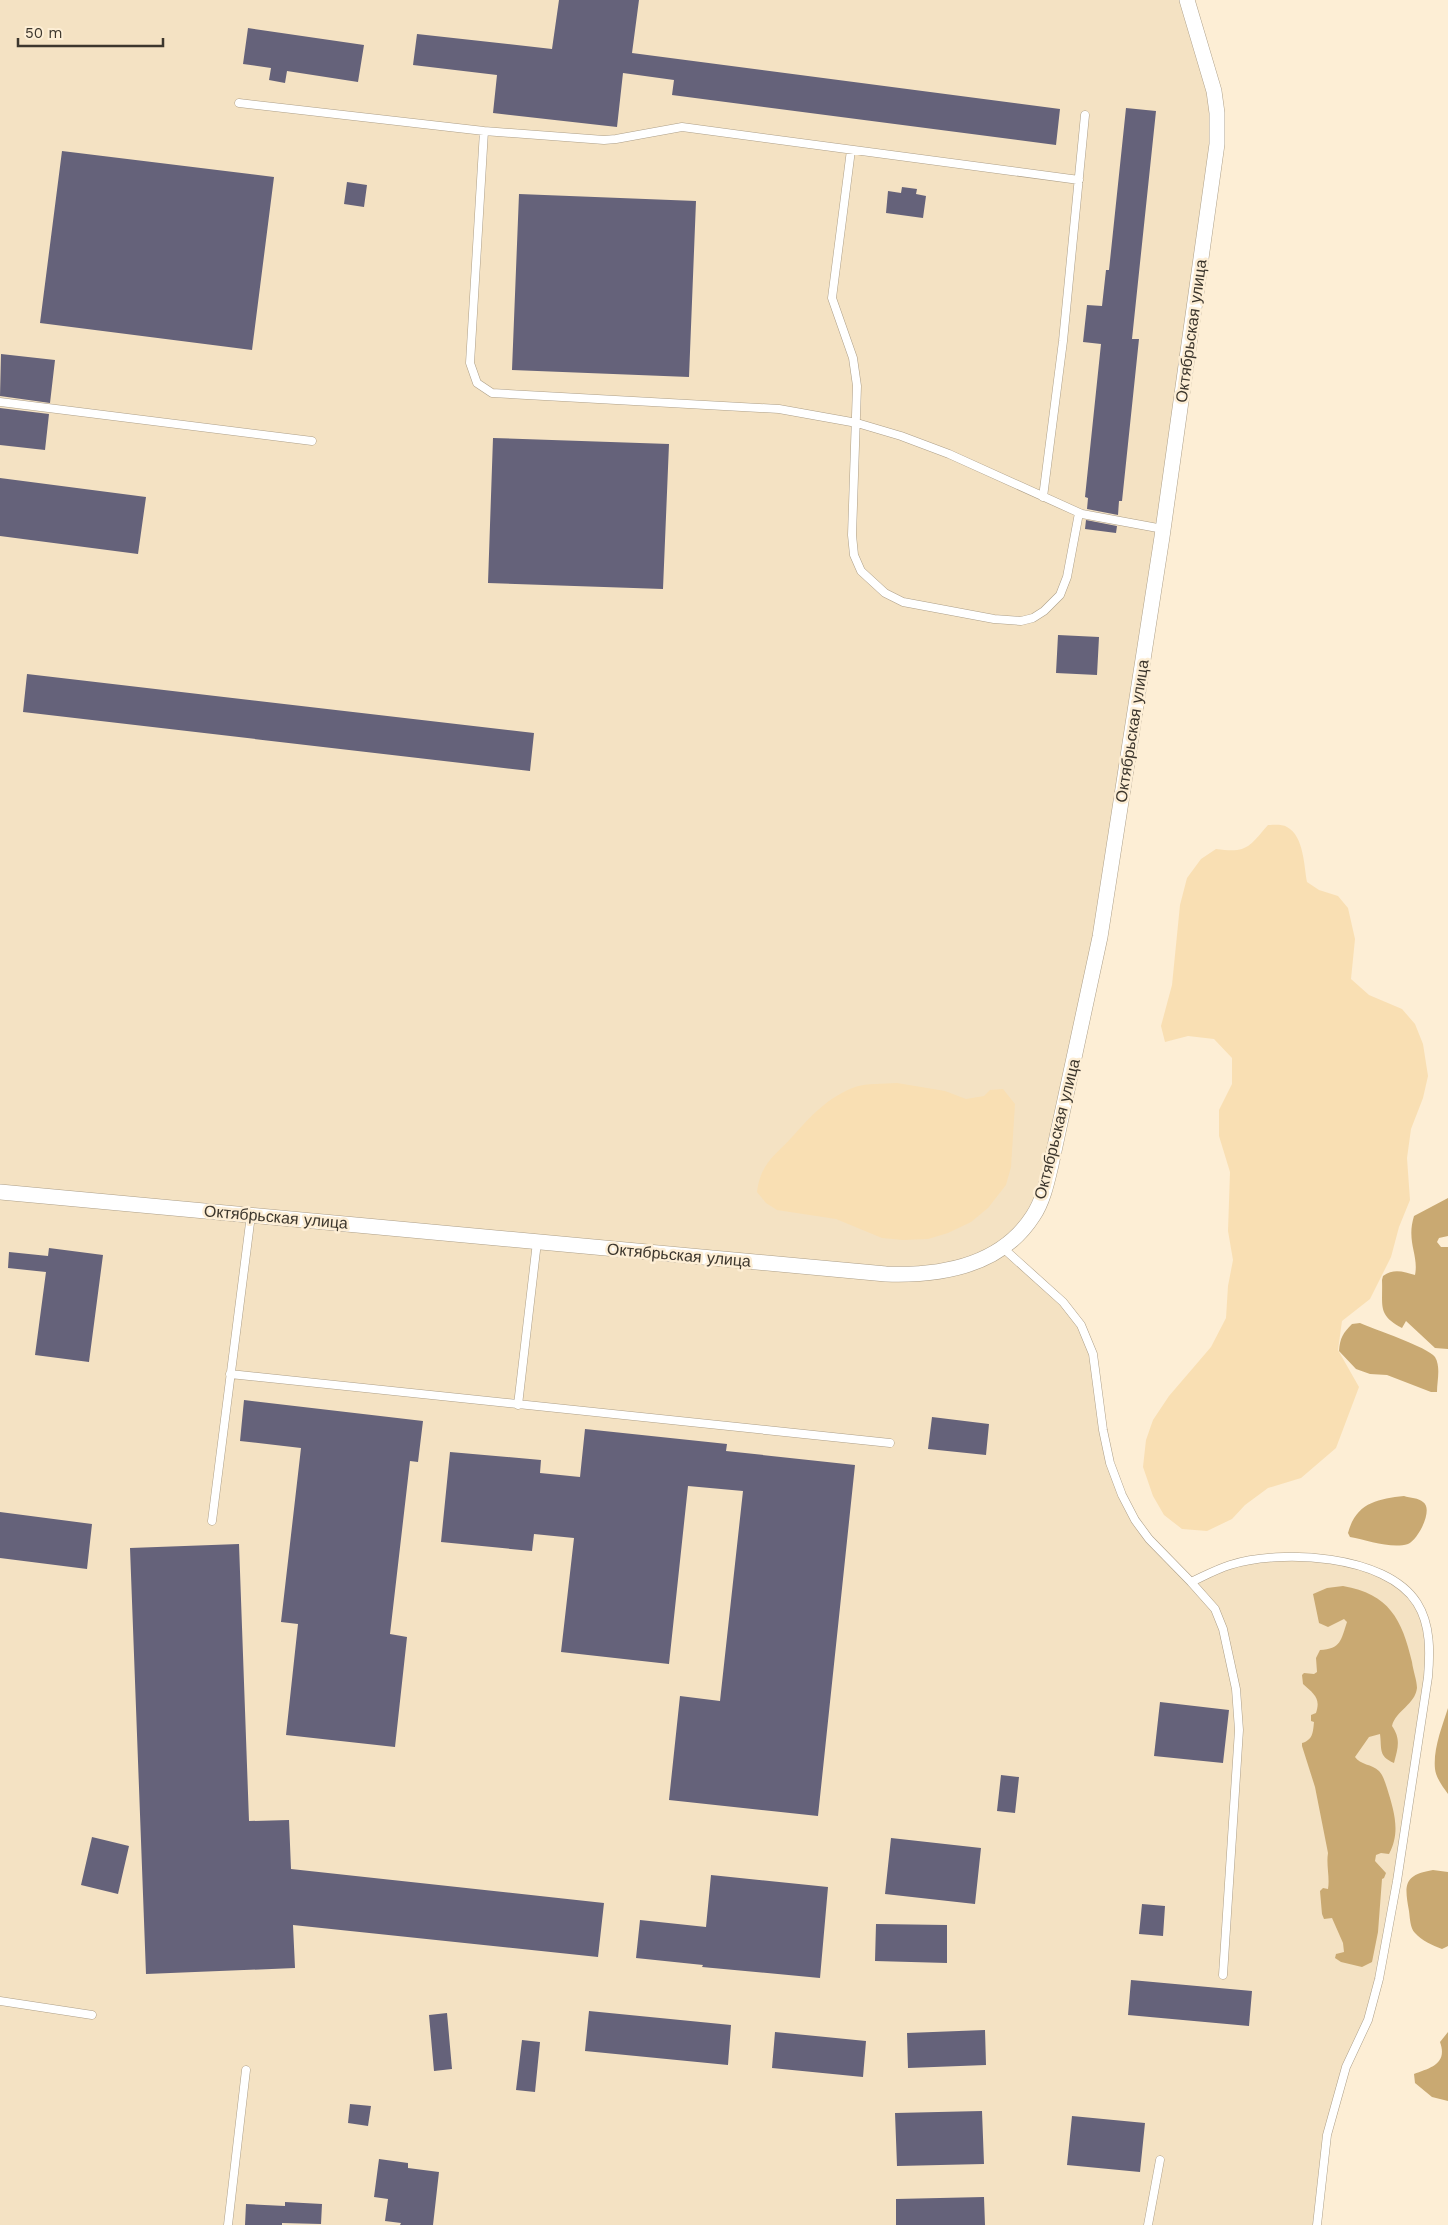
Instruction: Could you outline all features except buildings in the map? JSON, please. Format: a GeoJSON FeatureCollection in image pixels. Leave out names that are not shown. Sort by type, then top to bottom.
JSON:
{"type":"FeatureCollection","features":[{"type":"Feature","properties":{"kind":"street","name":"Октябрьская улица"},"geometry":{"type":"LineString","coordinates":[[0,1192],[886,1274],[917,1275],[947,1272],[975,1263],[1003,1248],[1034,1216],[1043,1196],[1085,1014],[1100,937],[1163,529],[1217,144],[1217,114],[1214,91],[1187,0]]}},
{"type":"Feature","properties":{"kind":"lane"},"geometry":{"type":"LineString","coordinates":[[240,103],[484,131],[604,140],[616,140],[668,128],[682,128],[1079,180]]}},
{"type":"Feature","properties":{"kind":"lane"},"geometry":{"type":"LineString","coordinates":[[1043,497],[1062,341],[1085,115]]}},
{"type":"Feature","properties":{"kind":"lane"},"geometry":{"type":"LineString","coordinates":[[484,131],[470,363],[477,383],[492,393],[779,409],[857,423],[949,454],[1078,512],[1163,529]]}},
{"type":"Feature","properties":{"kind":"lane"},"geometry":{"type":"LineString","coordinates":[[851,150],[832,298],[853,358],[857,386],[852,534],[854,555],[860,571],[885,593],[902,602],[994,619],[1022,621],[1033,618],[1044,611],[1060,595],[1067,577],[1078,512]]}},
{"type":"Feature","properties":{"kind":"lane"},"geometry":{"type":"LineString","coordinates":[[0,402],[312,441]]}},
{"type":"Feature","properties":{"kind":"lane"},"geometry":{"type":"LineString","coordinates":[[212,1521],[251,1215]]}},
{"type":"Feature","properties":{"kind":"lane"},"geometry":{"type":"LineString","coordinates":[[518,1405],[537,1242]]}},
{"type":"Feature","properties":{"kind":"lane"},"geometry":{"type":"LineString","coordinates":[[1003,1248],[1063,1302],[1081,1325],[1093,1354],[1108,1454],[1122,1495],[1135,1520],[1149,1539],[1215,1609],[1224,1629],[1237,1702],[1238,1750],[1223,1975]]}},
{"type":"Feature","properties":{"kind":"lane"},"geometry":{"type":"LineString","coordinates":[[230,1374],[890,1443]]}},
{"type":"Feature","properties":{"kind":"lane"},"geometry":{"type":"LineString","coordinates":[[1191,1582],[1229,1565],[1261,1559],[1311,1558],[1350,1562],[1379,1571],[1401,1585],[1418,1604],[1427,1629],[1430,1653],[1428,1678],[1385,1950],[1368,2020],[1346,2067],[1327,2135],[1317,2225]]}},
{"type":"Feature","properties":{"kind":"lane"},"geometry":{"type":"LineString","coordinates":[[0,2001],[92,2015]]}},
{"type":"Feature","properties":{"kind":"lane"},"geometry":{"type":"LineString","coordinates":[[228,2225],[246,2070]]}},
{"type":"Feature","properties":{"kind":"lane"},"geometry":{"type":"LineString","coordinates":[[1148,2225],[1160,2160]]}},
{"type":"Feature","properties":{"kind":"shaded area"},"geometry":{"type":"Polygon","coordinates":[[[0,0],[1187,0],[1217,113],[1100,937],[1043,1196],[1004,1248],[1081,1325],[1093,1354],[1110,1463],[1135,1520],[1191,1582],[1261,1559],[1311,1558],[1379,1571],[1417,1603],[1430,1653],[1410,1793],[1368,2020],[1346,2067],[1327,2135],[1317,2225],[0,2225],[0,0]]]}},
{"type":"Feature","properties":{"kind":"shaded area"},"geometry":{"type":"Polygon","coordinates":[[[1268,825],[1283,825],[1293,831],[1300,844],[1307,882],[1319,890],[1338,896],[1348,908],[1355,939],[1351,979],[1369,995],[1402,1009],[1415,1024],[1423,1044],[1428,1076],[1423,1098],[1411,1129],[1407,1158],[1410,1200],[1399,1227],[1391,1257],[1370,1299],[1342,1321],[1338,1350],[1359,1387],[1336,1448],[1301,1478],[1268,1488],[1245,1505],[1232,1519],[1207,1531],[1182,1529],[1164,1515],[1153,1496],[1143,1467],[1146,1440],[1153,1420],[1169,1396],[1211,1347],[1226,1318],[1228,1286],[1233,1260],[1228,1231],[1230,1172],[1219,1136],[1219,1110],[1232,1084],[1232,1058],[1214,1039],[1188,1036],[1165,1042],[1161,1026],[1172,985],[1180,905],[1187,878],[1201,859],[1216,849],[1234,850],[1246,847],[1268,825]]]}},
{"type":"Feature","properties":{"kind":"shaded area"},"geometry":{"type":"Polygon","coordinates":[[[897,1083],[945,1091],[966,1099],[984,1096],[990,1090],[1003,1089],[1015,1104],[1011,1167],[1006,1185],[988,1208],[971,1222],[948,1233],[928,1239],[903,1240],[882,1238],[836,1219],[777,1210],[766,1203],[757,1192],[765,1166],[814,1114],[836,1096],[855,1087],[870,1084],[897,1083]]]}},
{"type":"Feature","properties":{"kind":"shaded area"},"geometry":{"type":"Polygon","coordinates":[[[1448,1198],[1448,1236],[1439,1238],[1437,1242],[1441,1247],[1448,1247],[1448,1349],[1435,1348],[1406,1321],[1402,1328],[1388,1319],[1382,1303],[1382,1280],[1383,1276],[1395,1271],[1415,1275],[1416,1268],[1411,1233],[1414,1216],[1448,1198]]]}},
{"type":"Feature","properties":{"kind":"shaded area"},"geometry":{"type":"Polygon","coordinates":[[[1360,1323],[1412,1343],[1435,1357],[1438,1370],[1437,1392],[1431,1392],[1387,1375],[1370,1374],[1356,1369],[1339,1351],[1342,1336],[1346,1330],[1352,1324],[1360,1323]]]}},
{"type":"Feature","properties":{"kind":"shaded area"},"geometry":{"type":"Polygon","coordinates":[[[1404,1496],[1423,1502],[1427,1511],[1420,1531],[1412,1541],[1408,1544],[1394,1545],[1379,1544],[1350,1537],[1348,1533],[1352,1523],[1362,1509],[1377,1501],[1404,1496]]]}},
{"type":"Feature","properties":{"kind":"shaded area"},"geometry":{"type":"Polygon","coordinates":[[[1343,1586],[1372,1595],[1391,1611],[1398,1621],[1408,1647],[1417,1688],[1413,1699],[1397,1716],[1392,1726],[1397,1735],[1398,1744],[1394,1763],[1383,1755],[1380,1734],[1369,1737],[1355,1757],[1360,1762],[1376,1769],[1382,1774],[1395,1821],[1395,1838],[1389,1854],[1381,1853],[1376,1855],[1375,1861],[1386,1873],[1382,1879],[1378,1932],[1372,1962],[1362,1967],[1341,1962],[1335,1958],[1336,1954],[1344,1952],[1343,1943],[1332,1918],[1324,1919],[1322,1914],[1320,1891],[1323,1888],[1328,1889],[1328,1853],[1315,1787],[1302,1746],[1302,1743],[1306,1742],[1312,1735],[1314,1722],[1311,1721],[1311,1715],[1316,1713],[1318,1704],[1316,1697],[1303,1684],[1302,1675],[1304,1673],[1314,1674],[1317,1672],[1316,1658],[1320,1650],[1332,1648],[1339,1642],[1347,1622],[1344,1619],[1328,1627],[1319,1623],[1313,1594],[1327,1588],[1343,1586]]]}},
{"type":"Feature","properties":{"kind":"shaded area"},"geometry":{"type":"Polygon","coordinates":[[[1448,1708],[1448,1794],[1437,1776],[1435,1754],[1448,1708]]]}},
{"type":"Feature","properties":{"kind":"shaded area"},"geometry":{"type":"Polygon","coordinates":[[[1433,1870],[1448,1872],[1448,1946],[1442,1949],[1424,1941],[1413,1931],[1407,1902],[1407,1887],[1411,1878],[1423,1872],[1433,1870]]]}},
{"type":"Feature","properties":{"kind":"shaded area"},"geometry":{"type":"Polygon","coordinates":[[[1448,2032],[1448,2101],[1432,2097],[1415,2083],[1414,2074],[1431,2067],[1440,2060],[1442,2049],[1440,2042],[1448,2032]]]}}]}
